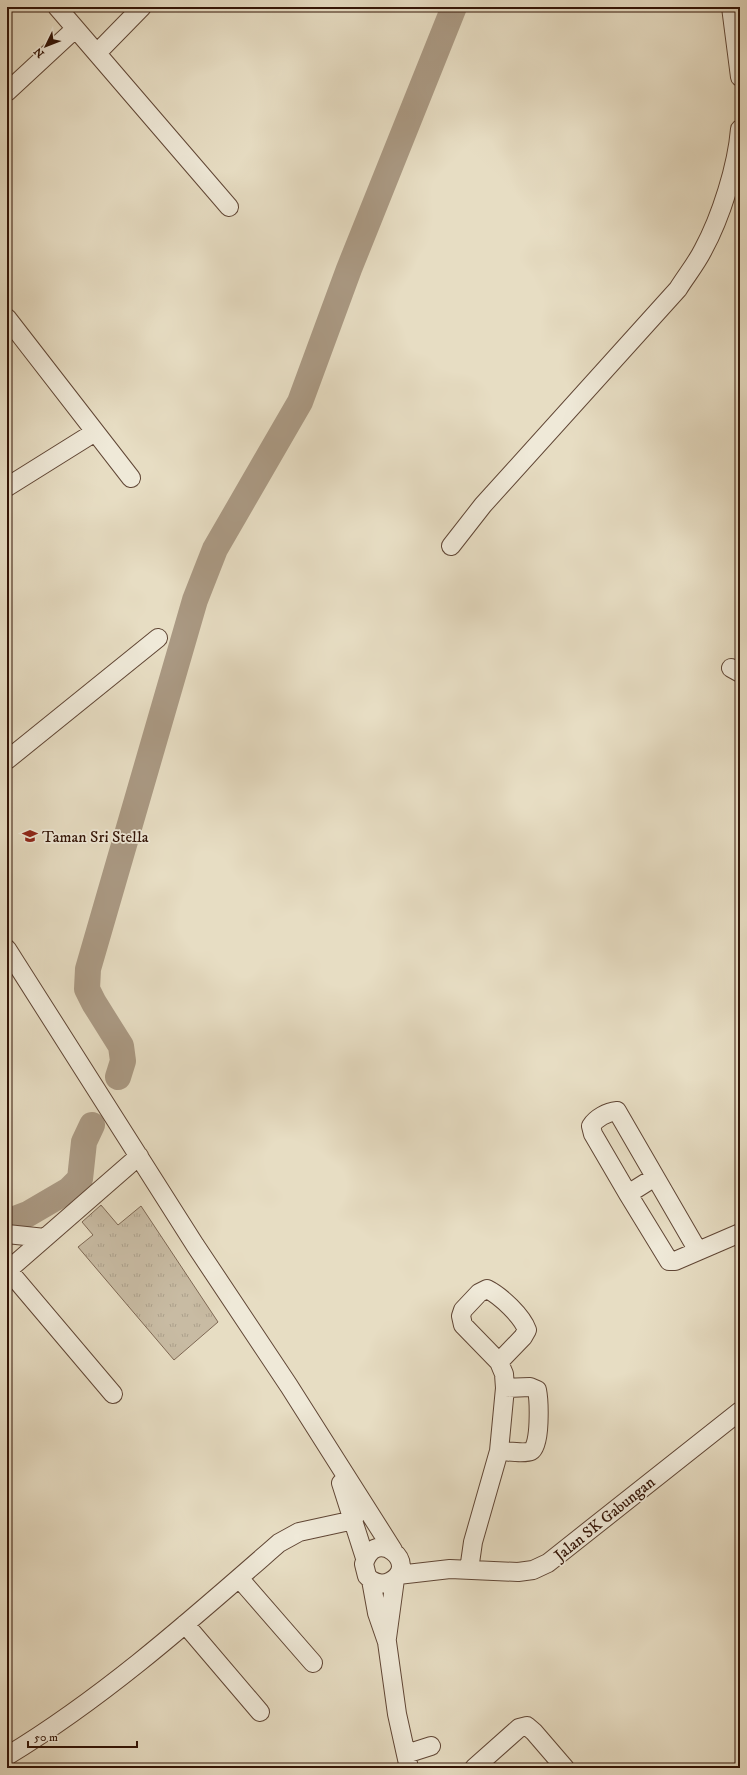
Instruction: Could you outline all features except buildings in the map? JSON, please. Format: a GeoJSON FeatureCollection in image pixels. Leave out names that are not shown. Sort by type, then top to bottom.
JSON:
{"type":"FeatureCollection","features":[{"type":"Feature","properties":{"kind":"street"},"geometry":{"type":"LineString","coordinates":[[57,7],[229,208]]}},
{"type":"Feature","properties":{"kind":"street"},"geometry":{"type":"LineString","coordinates":[[97,53],[142,7]]}},
{"type":"Feature","properties":{"kind":"street"},"geometry":{"type":"LineString","coordinates":[[731,7],[740,77]]}},
{"type":"Feature","properties":{"kind":"street"},"geometry":{"type":"LineString","coordinates":[[7,92],[75,29]]}},
{"type":"Feature","properties":{"kind":"street"},"geometry":{"type":"LineString","coordinates":[[451,546],[483,505],[678,289],[703,252],[716,223],[729,180],[740,129]]}},
{"type":"Feature","properties":{"kind":"street"},"geometry":{"type":"LineString","coordinates":[[7,318],[131,478]]}},
{"type":"Feature","properties":{"kind":"street"},"geometry":{"type":"LineString","coordinates":[[7,487],[96,432]]}},
{"type":"Feature","properties":{"kind":"street"},"geometry":{"type":"LineString","coordinates":[[7,760],[158,638]]}},
{"type":"Feature","properties":{"kind":"street"},"geometry":{"type":"LineString","coordinates":[[7,948],[195,1245],[330,1450],[396,1565],[387,1642]]}},
{"type":"Feature","properties":{"kind":"street"},"geometry":{"type":"LineString","coordinates":[[698,1251],[617,1111],[610,1112],[594,1121],[591,1126],[593,1134],[669,1261],[675,1261],[740,1233]]}},
{"type":"Feature","properties":{"kind":"street"},"geometry":{"type":"LineString","coordinates":[[113,1394],[7,1271],[139,1156]]}},
{"type":"Feature","properties":{"kind":"street"},"geometry":{"type":"LineString","coordinates":[[628,1194],[655,1177]]}},
{"type":"Feature","properties":{"kind":"street"},"geometry":{"type":"LineString","coordinates":[[7,1234],[45,1238]]}},
{"type":"Feature","properties":{"kind":"street"},"geometry":{"type":"LineString","coordinates":[[469,1570],[473,1542],[499,1451],[505,1388],[504,1374],[499,1362]]}},
{"type":"Feature","properties":{"kind":"street"},"geometry":{"type":"LineString","coordinates":[[499,1451],[530,1452],[534,1448],[537,1440],[539,1398],[537,1390],[530,1387],[505,1388]]}},
{"type":"Feature","properties":{"kind":"street","name":"Jalan SK Gabungan"},"geometry":{"type":"LineString","coordinates":[[396,1565],[450,1570],[518,1572],[533,1570],[548,1563],[740,1411]]}},
{"type":"Feature","properties":{"kind":"street"},"geometry":{"type":"LineString","coordinates":[[330,1450],[354,1520],[365,1558],[364,1570],[371,1580],[377,1613],[387,1642],[397,1714],[408,1761],[431,1746]]}},
{"type":"Feature","properties":{"kind":"street"},"geometry":{"type":"LineString","coordinates":[[7,1756],[79,1710],[124,1675],[279,1543],[299,1532],[354,1520]]}},
{"type":"Feature","properties":{"kind":"street"},"geometry":{"type":"LineString","coordinates":[[365,1558],[370,1551],[385,1547],[396,1565]]}},
{"type":"Feature","properties":{"kind":"street"},"geometry":{"type":"LineString","coordinates":[[371,1580],[381,1584],[387,1584],[396,1565]]}},
{"type":"Feature","properties":{"kind":"street"},"geometry":{"type":"LineString","coordinates":[[239,1578],[313,1663]]}},
{"type":"Feature","properties":{"kind":"street"},"geometry":{"type":"LineString","coordinates":[[185,1624],[260,1712]]}},
{"type":"Feature","properties":{"kind":"street"},"geometry":{"type":"LineString","coordinates":[[474,1768],[519,1728],[527,1726],[565,1768]]}},
{"type":"Feature","properties":{"kind":"green space"},"geometry":{"type":"Polygon","coordinates":[[[101,1205],[118,1225],[141,1206],[218,1322],[174,1360],[78,1247],[93,1235],[82,1222],[101,1205]]]}},
{"type":"Feature","properties":{"kind":"waterway"},"geometry":{"type":"LineString","coordinates":[[118,1077],[123,1061],[121,1046],[87,989],[88,969],[195,600],[215,549],[300,402],[349,269],[454,7]]}},
{"type":"Feature","properties":{"kind":"waterway"},"geometry":{"type":"LineString","coordinates":[[7,1222],[28,1214],[69,1190],[80,1179],[84,1142],[92,1125]]}},
{"type":"Feature","properties":{"kind":"place","name":"Taman Sri Stella"},"geometry":{"type":"Point","coordinates":[30,836]}}]}
